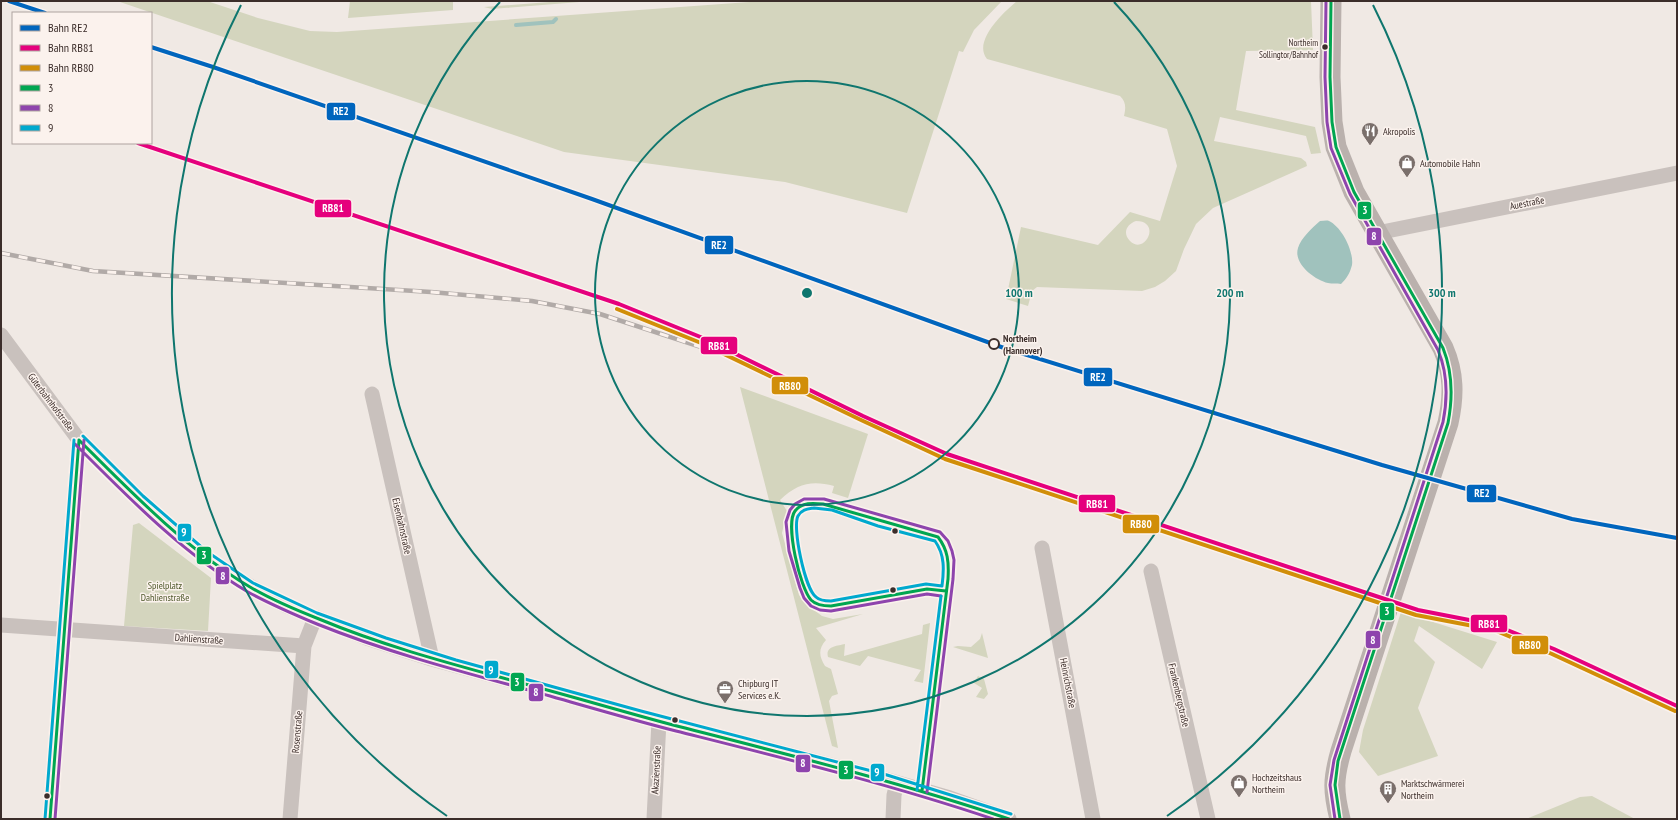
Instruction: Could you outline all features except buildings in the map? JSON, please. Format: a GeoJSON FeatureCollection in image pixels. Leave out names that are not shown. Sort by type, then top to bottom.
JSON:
{"type":"FeatureCollection","features":[{"type":"Feature","properties":{"kind":"main road"},"geometry":{"type":"LineString","coordinates":[[1331,1],[1330,77],[1332,122],[1336,147],[1354,192],[1443,348],[1451,372],[1452,397],[1450,416],[1341,751],[1335,774],[1334,787],[1340,819]]}},
{"type":"Feature","properties":{"kind":"street","name":"Auestraße"},"geometry":{"type":"LineString","coordinates":[[1377,233],[1677,173]]}},
{"type":"Feature","properties":{"kind":"street","name":"Güterbahnhofstraße"},"geometry":{"type":"LineString","coordinates":[[1,335],[79,440],[149,510],[221,569],[252,588],[315,618],[367,638],[432,659],[659,721],[897,783],[950,798],[1009,819]]}},
{"type":"Feature","properties":{"kind":"street","name":"Eisenbahnstraße"},"geometry":{"type":"LineString","coordinates":[[372,394],[432,659]]}},
{"type":"Feature","properties":{"kind":"street"},"geometry":{"type":"LineString","coordinates":[[50,819],[79,440]]}},
{"type":"Feature","properties":{"kind":"street","name":"Heinrichstraße"},"geometry":{"type":"LineString","coordinates":[[1042,548],[1093,819]]}},
{"type":"Feature","properties":{"kind":"street","name":"Frankenbergstraße"},"geometry":{"type":"LineString","coordinates":[[1151,571],[1208,819]]}},
{"type":"Feature","properties":{"kind":"street"},"geometry":{"type":"LineString","coordinates":[[304,646],[315,618]]}},
{"type":"Feature","properties":{"kind":"street","name":"Dahlienstraße"},"geometry":{"type":"LineString","coordinates":[[1,625],[304,646]]}},
{"type":"Feature","properties":{"kind":"street","name":"Rosenstraße"},"geometry":{"type":"LineString","coordinates":[[290,819],[304,646]]}},
{"type":"Feature","properties":{"kind":"street","name":"Akazienstraße"},"geometry":{"type":"LineString","coordinates":[[654,819],[659,721]]}},
{"type":"Feature","properties":{"kind":"street"},"geometry":{"type":"LineString","coordinates":[[893,819],[894,795],[897,783]]}},
{"type":"Feature","properties":{"kind":"green space"},"geometry":{"type":"Polygon","coordinates":[[[117,1],[207,1],[258,18],[310,31],[337,32],[763,1],[1002,1],[974,30],[963,52],[959,51],[907,213],[785,182],[564,152],[117,1]]]}},
{"type":"Feature","properties":{"kind":"green space"},"geometry":{"type":"Polygon","coordinates":[[[350,1],[453,1],[453,10],[348,18],[350,1]]]}},
{"type":"Feature","properties":{"kind":"green space"},"geometry":{"type":"Polygon","coordinates":[[[562,1],[592,1],[492,9],[484,7],[562,1]]]}},
{"type":"Feature","properties":{"kind":"green space"},"geometry":{"type":"Polygon","coordinates":[[[1017,1],[1311,1],[1313,50],[1246,51],[1236,110],[1315,127],[1321,153],[1311,154],[1306,136],[1220,117],[1214,141],[1301,158],[1306,162],[1307,166],[1213,208],[1196,224],[1184,249],[1176,271],[1165,281],[1155,287],[1142,291],[1037,287],[1032,291],[1028,306],[1006,299],[1021,227],[1098,245],[1130,212],[1160,221],[1177,166],[1167,129],[1124,116],[1125,105],[1120,96],[987,59],[983,52],[987,35],[998,19],[1017,1]],[[1136,221],[1130,224],[1126,235],[1130,241],[1136,244],[1141,244],[1148,237],[1148,226],[1144,222],[1136,221]]]}},
{"type":"Feature","properties":{"kind":"green space"},"geometry":{"type":"Polygon","coordinates":[[[740,387],[868,434],[848,498],[832,493],[834,486],[818,483],[798,487],[780,500],[787,511],[782,533],[799,595],[806,604],[822,616],[833,619],[863,614],[816,628],[826,640],[820,653],[825,666],[831,669],[838,694],[832,696],[829,701],[838,748],[832,746],[740,387]]]}},
{"type":"Feature","properties":{"kind":"green space","name":"Spielplatz Dahlienstraße"},"geometry":{"type":"Polygon","coordinates":[[[139,523],[211,578],[208,631],[124,626],[133,525],[139,523]]]}},
{"type":"Feature","properties":{"kind":"green space"},"geometry":{"type":"Polygon","coordinates":[[[1401,612],[1497,642],[1482,669],[1419,626],[1414,641],[1435,662],[1418,708],[1438,756],[1378,776],[1359,752],[1363,730],[1401,612]]]}},
{"type":"Feature","properties":{"kind":"green space"},"geometry":{"type":"Polygon","coordinates":[[[930,623],[923,683],[914,681],[921,670],[868,656],[860,666],[828,657],[828,651],[835,646],[845,644],[844,656],[922,634],[923,625],[930,623]]]}},
{"type":"Feature","properties":{"kind":"green space"},"geometry":{"type":"Polygon","coordinates":[[[982,633],[988,658],[953,647],[971,647],[980,639],[982,633]]]}},
{"type":"Feature","properties":{"kind":"green space"},"geometry":{"type":"Polygon","coordinates":[[[978,676],[984,679],[988,694],[984,699],[976,697],[982,688],[974,683],[978,676]]]}},
{"type":"Feature","properties":{"kind":"green space"},"geometry":{"type":"Polygon","coordinates":[[[1592,796],[1635,819],[1526,819],[1580,797],[1592,796]]]}},
{"type":"Feature","properties":{"kind":"water"},"geometry":{"type":"Polygon","coordinates":[[[1320,221],[1328,221],[1334,224],[1343,234],[1351,253],[1352,265],[1348,275],[1341,284],[1328,283],[1311,275],[1302,265],[1297,254],[1299,244],[1307,233],[1320,221]]]}},
{"type":"Feature","properties":{"kind":"waterway"},"geometry":{"type":"LineString","coordinates":[[516,25],[553,22],[556,19]]}},
{"type":"Feature","properties":{"kind":"railway"},"geometry":{"type":"LineString","coordinates":[[1,253],[93,271],[431,292],[532,301],[600,314],[765,368]]}},
{"type":"Feature","properties":{"kind":"rail line","name":"RE2"},"geometry":{"type":"LineString","coordinates":[[9,1],[42,12]]}},
{"type":"Feature","properties":{"kind":"rail line","name":"RE2"},"geometry":{"type":"LineString","coordinates":[[152,47],[213,67],[592,199],[1004,348],[1382,465],[1572,519],[1677,538]]}},
{"type":"Feature","properties":{"kind":"rail line","name":"RB81"},"geometry":{"type":"LineString","coordinates":[[141,144],[619,304],[703,338],[863,416],[947,454],[1418,610],[1495,625],[1554,649],[1677,706]]}},
{"type":"Feature","properties":{"kind":"rail line","name":"RB80"},"geometry":{"type":"LineString","coordinates":[[617,309],[701,343],[945,459],[1416,615],[1494,630],[1552,654],[1675,711]]}},
{"type":"Feature","properties":{"kind":"transit line","name":"8"},"geometry":{"type":"LineString","coordinates":[[1326,1],[1325,77],[1327,122],[1331,148],[1350,194],[1438,350],[1444,368],[1446,386],[1446,404],[1443,422],[1334,760],[1330,785],[1335,819]]}},
{"type":"Feature","properties":{"kind":"transit line","name":"3"},"geometry":{"type":"LineString","coordinates":[[1331,1],[1330,77],[1332,122],[1336,147],[1354,192],[1443,348],[1449,367],[1451,385],[1451,404],[1448,423],[1338,761],[1335,785],[1340,819]]}},
{"type":"Feature","properties":{"kind":"transit line","name":"9"},"geometry":{"type":"LineString","coordinates":[[83,436],[143,496],[206,551],[253,583],[317,613],[386,638],[456,660],[641,711],[887,775],[1011,814]]}},
{"type":"Feature","properties":{"kind":"transit line","name":"9"},"geometry":{"type":"LineString","coordinates":[[45,819],[74,440]]}},
{"type":"Feature","properties":{"kind":"transit line","name":"3"},"geometry":{"type":"LineString","coordinates":[[79,440],[139,500],[203,555],[250,587],[302,612],[395,647],[655,720],[884,781],[1009,819]]}},
{"type":"Feature","properties":{"kind":"transit line","name":"3"},"geometry":{"type":"LineString","coordinates":[[50,819],[79,440]]}},
{"type":"Feature","properties":{"kind":"transit line","name":"8"},"geometry":{"type":"LineString","coordinates":[[55,819],[84,440]]}},
{"type":"Feature","properties":{"kind":"transit line","name":"8"},"geometry":{"type":"LineString","coordinates":[[75,444],[136,504],[178,542],[201,560],[248,592],[317,624],[368,643],[446,667],[638,721],[796,761],[915,794],[993,819]]}},
{"type":"Feature","properties":{"kind":"transit line","name":"8"},"geometry":{"type":"LineString","coordinates":[[927,792],[953,579],[954,560],[948,541],[940,532],[824,499],[804,499],[795,504],[790,510],[786,522],[789,551],[800,588],[804,598],[811,606],[820,610],[831,611],[927,594],[941,596]]}},
{"type":"Feature","properties":{"kind":"transit line","name":"3"},"geometry":{"type":"LineString","coordinates":[[922,791],[948,579],[948,562],[944,547],[938,537],[823,504],[812,503],[801,506],[795,511],[792,518],[792,529],[798,570],[807,593],[811,600],[815,603],[831,606],[927,589],[946,591]]}},
{"type":"Feature","properties":{"kind":"transit line","name":"9"},"geometry":{"type":"LineString","coordinates":[[814,508],[832,510],[878,526],[935,541],[942,557],[942,586],[926,584],[831,601],[816,597],[812,592],[804,571],[797,532],[798,516],[801,512],[814,508]]}},
{"type":"Feature","properties":{"kind":"transit line","name":"9"},"geometry":{"type":"LineString","coordinates":[[917,790],[941,596]]}},
{"type":"Feature","properties":{"kind":"place","name":"Northeim Sollingtor/Bahnhof"},"geometry":{"type":"Point","coordinates":[1325,47]}},
{"type":"Feature","properties":{"kind":"place","name":"Akropolis"},"geometry":{"type":"Point","coordinates":[1370,146]}},
{"type":"Feature","properties":{"kind":"place","name":"Automobile Hahn"},"geometry":{"type":"Point","coordinates":[1407,178]}},
{"type":"Feature","properties":{"kind":"place","name":"Northeim (Hannover)"},"geometry":{"type":"Point","coordinates":[994,344]}},
{"type":"Feature","properties":{"kind":"place","name":"Chipburg IT Services e.K."},"geometry":{"type":"Point","coordinates":[725,704]}},
{"type":"Feature","properties":{"kind":"place","name":"Hochzeitshaus Northeim"},"geometry":{"type":"Point","coordinates":[1239,798]}},
{"type":"Feature","properties":{"kind":"place","name":"Marktschwärmerei Northeim"},"geometry":{"type":"Point","coordinates":[1388,804]}}]}
